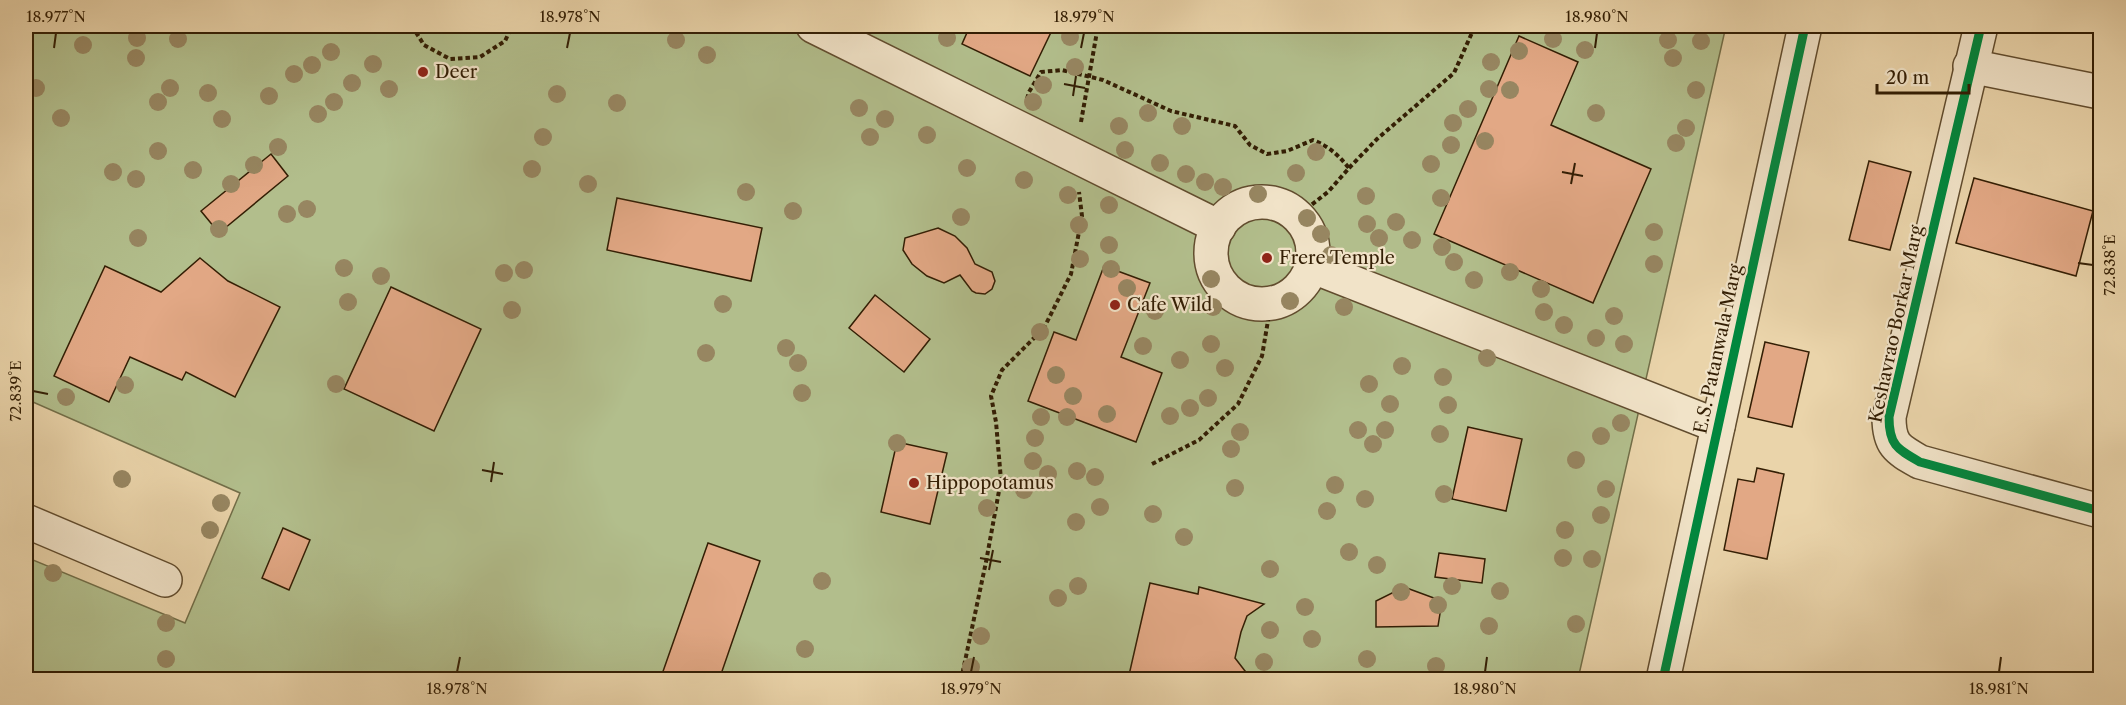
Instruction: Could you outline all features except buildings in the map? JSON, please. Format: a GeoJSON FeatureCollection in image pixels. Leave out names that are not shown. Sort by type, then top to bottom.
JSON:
{"type":"FeatureCollection","features":[{"type":"Feature","properties":{"kind":"street"},"geometry":{"type":"LineString","coordinates":[[813,26],[1218,227]]}},
{"type":"Feature","properties":{"kind":"street","name":"E.S. Patanwala Marg"},"geometry":{"type":"LineString","coordinates":[[1663,680],[1805,26]]}},
{"type":"Feature","properties":{"kind":"street","name":"Keshavrao Borkar Marg"},"geometry":{"type":"LineString","coordinates":[[1981,26],[1889,417],[1889,435],[1899,450],[1920,462],[2100,511]]}},
{"type":"Feature","properties":{"kind":"street"},"geometry":{"type":"LineString","coordinates":[[1970,66],[2100,93]]}},
{"type":"Feature","properties":{"kind":"street"},"geometry":{"type":"LineString","coordinates":[[1255,202],[1271,202],[1285,207],[1297,216],[1311,239],[1313,253],[1306,279],[1297,291],[1284,299],[1271,303],[1254,304],[1239,299],[1216,275],[1211,259],[1212,243],[1218,227],[1228,215],[1255,202]]}},
{"type":"Feature","properties":{"kind":"street"},"geometry":{"type":"LineString","coordinates":[[1311,266],[1718,426]]}},
{"type":"Feature","properties":{"kind":"street"},"geometry":{"type":"LineString","coordinates":[[26,521],[165,580]]}},
{"type":"Feature","properties":{"kind":"path"},"geometry":{"type":"LineString","coordinates":[[412,26],[424,45],[450,59],[480,57],[505,41],[512,26]]}},
{"type":"Feature","properties":{"kind":"path"},"geometry":{"type":"LineString","coordinates":[[961,680],[1001,480],[991,396],[1002,370],[1044,328],[1071,274],[1082,216],[1075,156],[1098,26]]}},
{"type":"Feature","properties":{"kind":"path"},"geometry":{"type":"LineString","coordinates":[[1297,216],[1328,192],[1377,139],[1454,73],[1475,26]]}},
{"type":"Feature","properties":{"kind":"path"},"geometry":{"type":"LineString","coordinates":[[1033,135],[1022,115],[1029,92],[1041,72],[1062,70],[1103,80],[1171,111],[1235,126],[1250,145],[1268,154],[1287,151],[1313,140],[1327,146],[1349,168]]}},
{"type":"Feature","properties":{"kind":"path"},"geometry":{"type":"LineString","coordinates":[[1152,464],[1199,440],[1238,404],[1262,356],[1271,303]]}},
{"type":"Feature","properties":{"kind":"green space"},"geometry":{"type":"Polygon","coordinates":[[[26,26],[1726,26],[1578,679],[26,679],[26,557],[185,623],[240,493],[26,399],[26,26]]]}},
{"type":"Feature","properties":{"kind":"cycle path"},"geometry":{"type":"LineString","coordinates":[[1663,680],[1805,26]]}},
{"type":"Feature","properties":{"kind":"cycle path"},"geometry":{"type":"LineString","coordinates":[[1981,26],[1889,417],[1889,426],[1896,445],[1920,462],[2100,511]]}},
{"type":"Feature","properties":{"kind":"place","name":"Deer"},"geometry":{"type":"Point","coordinates":[423,72]}},
{"type":"Feature","properties":{"kind":"place","name":"Frere Temple"},"geometry":{"type":"Point","coordinates":[1267,258]}},
{"type":"Feature","properties":{"kind":"place","name":"Cafe Wild"},"geometry":{"type":"Point","coordinates":[1115,305]}},
{"type":"Feature","properties":{"kind":"place","name":"Hippopotamus"},"geometry":{"type":"Point","coordinates":[914,483]}}]}
